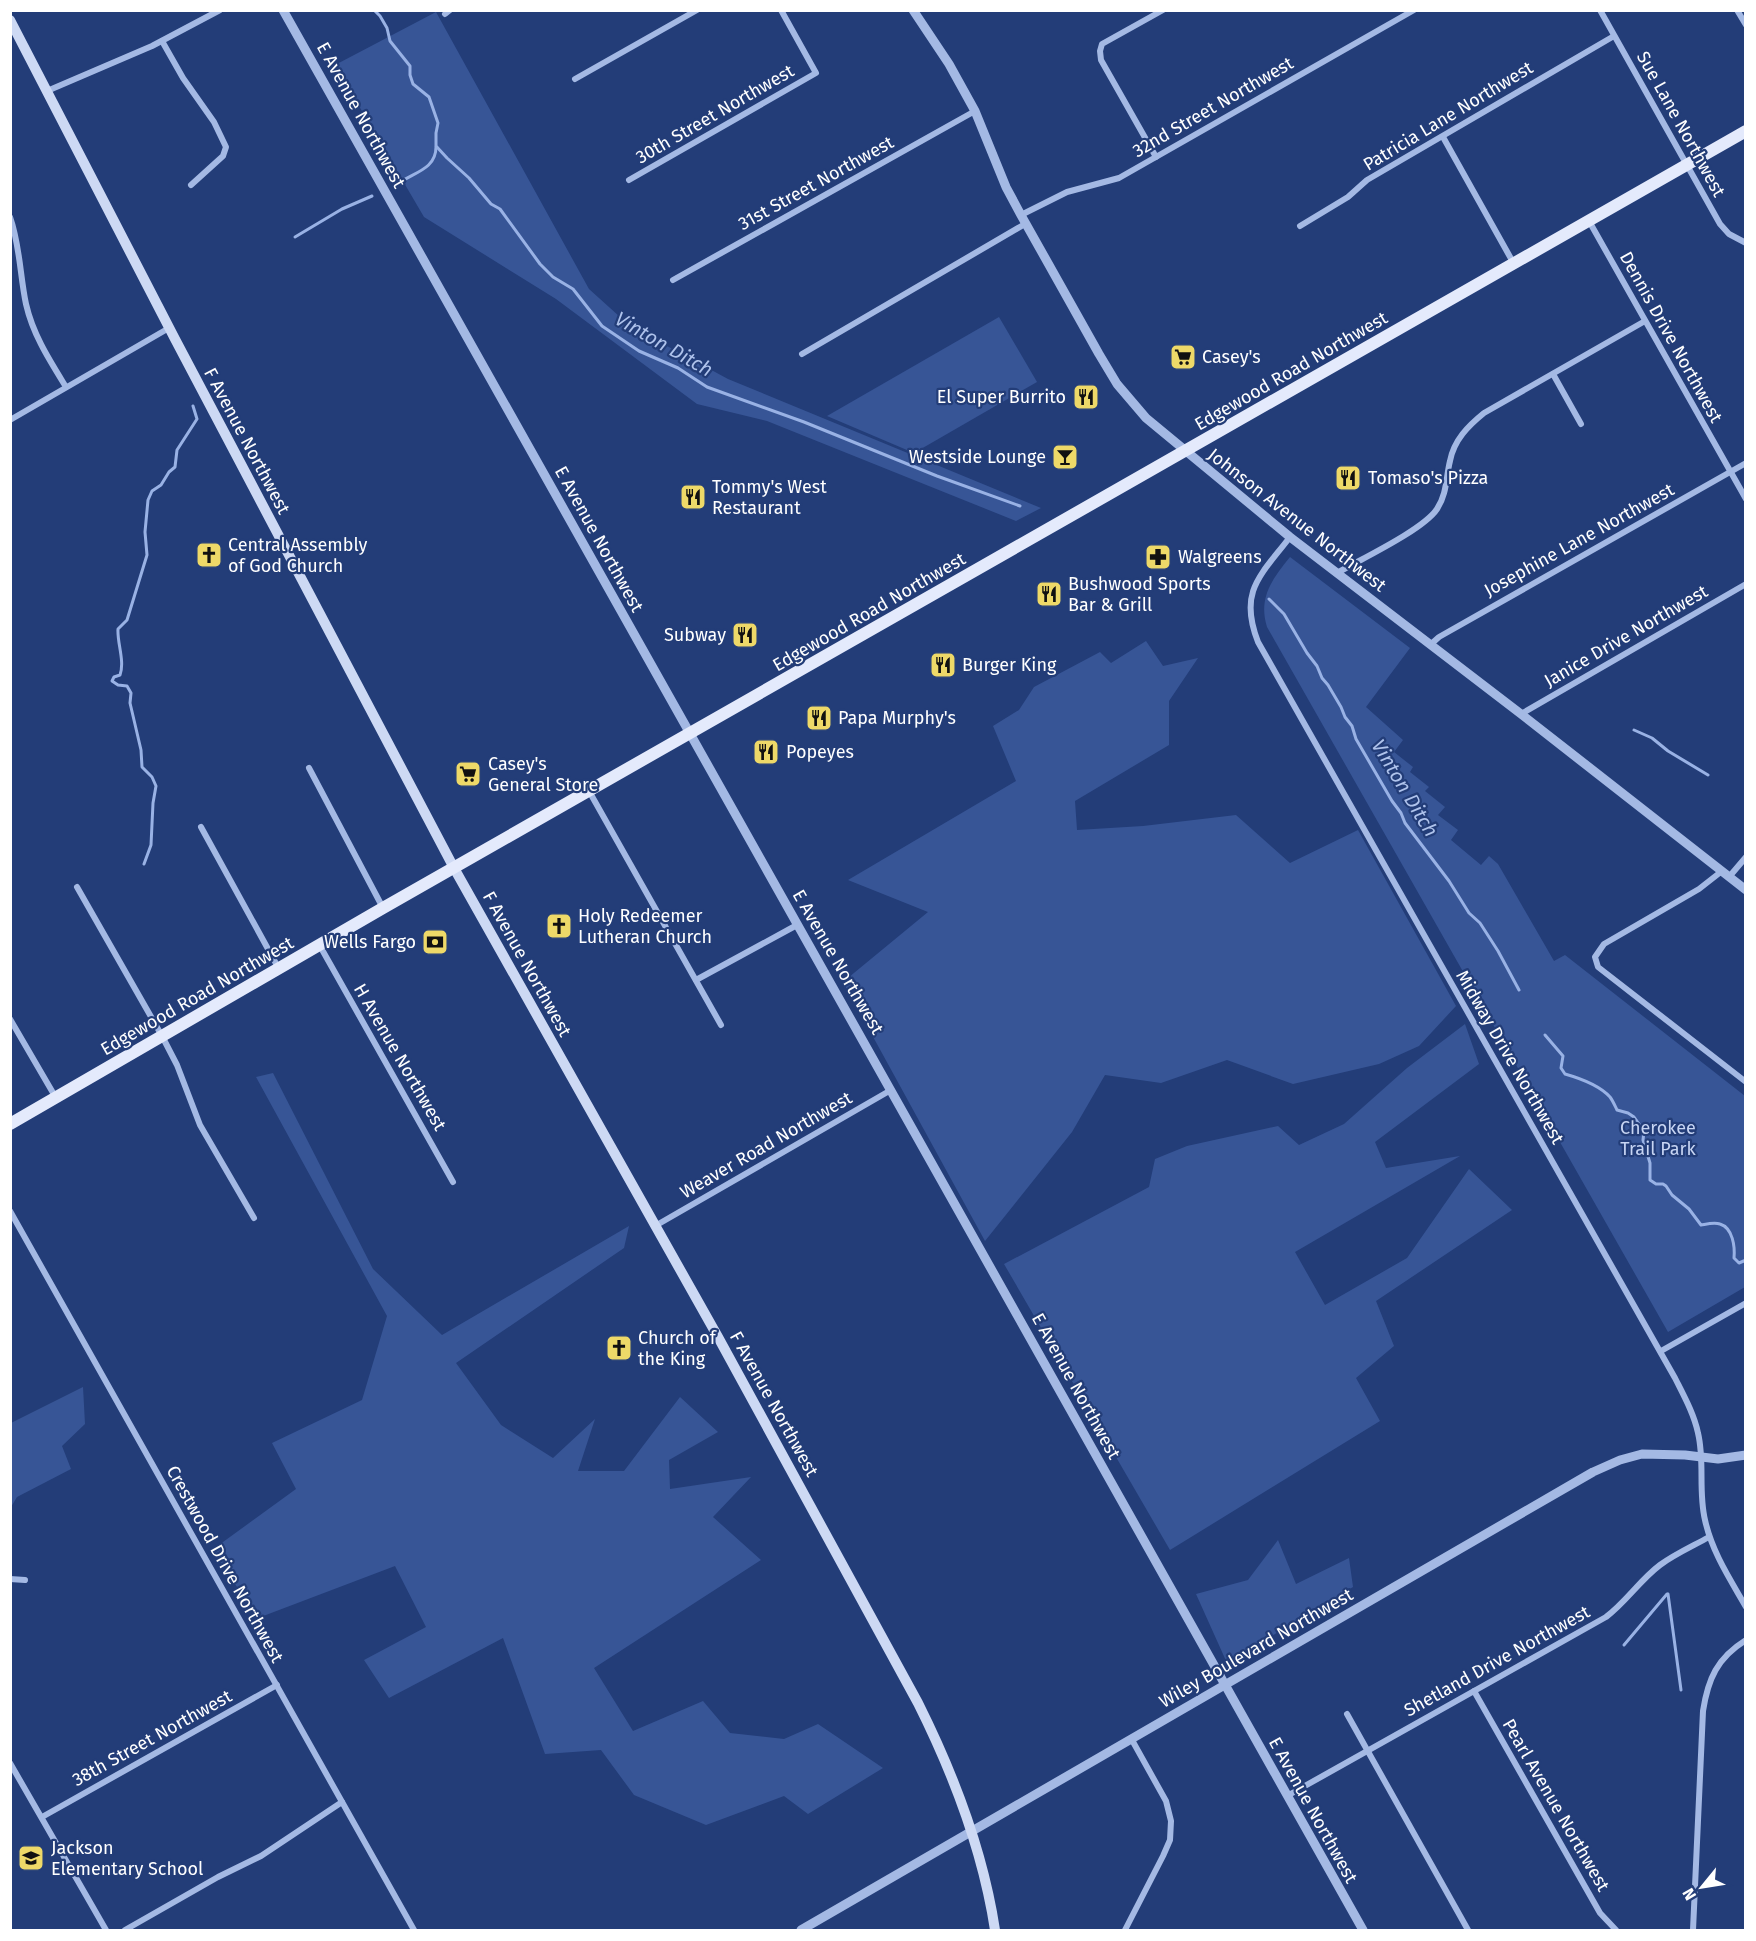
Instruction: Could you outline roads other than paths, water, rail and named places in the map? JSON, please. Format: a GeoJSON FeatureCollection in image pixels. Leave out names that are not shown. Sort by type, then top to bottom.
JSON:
{"type":"FeatureCollection","features":[{"type":"Feature","properties":{"kind":"main road","name":"F Avenue Northwest"},"geometry":{"type":"LineString","coordinates":[[10,20],[169,328],[454,868],[655,1226],[918,1703],[938,1743],[972,1832],[991,1901],[995,1930]]}},
{"type":"Feature","properties":{"kind":"main road","name":"Edgewood Road Northwest"},"geometry":{"type":"LineString","coordinates":[[10,1124],[383,908],[1746,131]]}},
{"type":"Feature","properties":{"kind":"street"},"geometry":{"type":"LineString","coordinates":[[47,91],[162,41],[220,10]]}},
{"type":"Feature","properties":{"kind":"street","name":"E Avenue Northwest"},"geometry":{"type":"LineString","coordinates":[[283,10],[1363,1930]]}},
{"type":"Feature","properties":{"kind":"street"},"geometry":{"type":"LineString","coordinates":[[574,79],[697,10]]}},
{"type":"Feature","properties":{"kind":"street","name":"30th Street Northwest"},"geometry":{"type":"LineString","coordinates":[[629,180],[816,73],[781,10]]}},
{"type":"Feature","properties":{"kind":"street","name":"Johnson Avenue Northwest"},"geometry":{"type":"LineString","coordinates":[[913,10],[949,64],[975,111],[1006,187],[1023,220],[1117,384],[1146,418],[1290,537],[1746,890]]}},
{"type":"Feature","properties":{"kind":"street"},"geometry":{"type":"LineString","coordinates":[[1156,157],[1101,60],[1100,51],[1102,44],[1163,10]]}},
{"type":"Feature","properties":{"kind":"street","name":"32nd Street Northwest"},"geometry":{"type":"LineString","coordinates":[[802,354],[1067,192],[1119,178],[1414,10]]}},
{"type":"Feature","properties":{"kind":"street","name":"Sue Lane Northwest"},"geometry":{"type":"LineString","coordinates":[[1600,10],[1720,224],[1729,234],[1746,243]]}},
{"type":"Feature","properties":{"kind":"street"},"geometry":{"type":"LineString","coordinates":[[1737,10],[1746,25]]}},
{"type":"Feature","properties":{"kind":"street","name":"Patricia Lane Northwest"},"geometry":{"type":"LineString","coordinates":[[1300,226],[1348,197],[1367,180],[1614,36]]}},
{"type":"Feature","properties":{"kind":"street"},"geometry":{"type":"LineString","coordinates":[[162,41],[183,78],[214,122],[226,147],[223,156],[191,185]]}},
{"type":"Feature","properties":{"kind":"street","name":"31st Street Northwest"},"geometry":{"type":"LineString","coordinates":[[673,280],[975,111]]}},
{"type":"Feature","properties":{"kind":"street"},"geometry":{"type":"LineString","coordinates":[[1443,137],[1514,264]]}},
{"type":"Feature","properties":{"kind":"street"},"geometry":{"type":"LineString","coordinates":[[10,217],[26,305],[33,327],[66,387]]}},
{"type":"Feature","properties":{"kind":"street","name":"Dennis Drive Northwest"},"geometry":{"type":"LineString","coordinates":[[1589,220],[1746,499]]}},
{"type":"Feature","properties":{"kind":"street"},"geometry":{"type":"LineString","coordinates":[[1337,573],[1424,523],[1437,509],[1446,491],[1450,458],[1459,439],[1470,424],[1484,413],[1645,321]]}},
{"type":"Feature","properties":{"kind":"street"},"geometry":{"type":"LineString","coordinates":[[10,420],[169,328]]}},
{"type":"Feature","properties":{"kind":"street"},"geometry":{"type":"LineString","coordinates":[[1553,374],[1581,424]]}},
{"type":"Feature","properties":{"kind":"street","name":"Josephine Lane Northwest"},"geometry":{"type":"LineString","coordinates":[[1430,645],[1438,637],[1746,463]]}},
{"type":"Feature","properties":{"kind":"street","name":"Midway Drive Northwest"},"geometry":{"type":"LineString","coordinates":[[1290,537],[1256,582],[1250,608],[1252,626],[1258,642],[1661,1351],[1691,1411],[1699,1434],[1701,1501],[1709,1537],[1746,1607]]}},
{"type":"Feature","properties":{"kind":"street","name":"Janice Drive Northwest"},"geometry":{"type":"LineString","coordinates":[[1521,714],[1746,584]]}},
{"type":"Feature","properties":{"kind":"street"},"geometry":{"type":"LineString","coordinates":[[309,768],[383,908]]}},
{"type":"Feature","properties":{"kind":"street"},"geometry":{"type":"LineString","coordinates":[[589,791],[722,1025]]}},
{"type":"Feature","properties":{"kind":"street"},"geometry":{"type":"LineString","coordinates":[[201,827],[279,969]]}},
{"type":"Feature","properties":{"kind":"street"},"geometry":{"type":"LineString","coordinates":[[1746,857],[1725,874],[1604,944],[1595,957],[1599,967],[1746,1082]]}},
{"type":"Feature","properties":{"kind":"street"},"geometry":{"type":"LineString","coordinates":[[77,887],[162,1036],[177,1065],[200,1125],[254,1218]]}},
{"type":"Feature","properties":{"kind":"street"},"geometry":{"type":"LineString","coordinates":[[696,980],[797,925]]}},
{"type":"Feature","properties":{"kind":"street","name":"H Avenue Northwest"},"geometry":{"type":"LineString","coordinates":[[320,946],[453,1182]]}},
{"type":"Feature","properties":{"kind":"street"},"geometry":{"type":"LineString","coordinates":[[10,1019],[56,1098]]}},
{"type":"Feature","properties":{"kind":"street","name":"Weaver Road Northwest"},"geometry":{"type":"LineString","coordinates":[[655,1226],[891,1090]]}},
{"type":"Feature","properties":{"kind":"street","name":"Crestwood Drive Northwest"},"geometry":{"type":"LineString","coordinates":[[10,1211],[414,1930]]}},
{"type":"Feature","properties":{"kind":"street"},"geometry":{"type":"LineString","coordinates":[[1661,1351],[1746,1303]]}},
{"type":"Feature","properties":{"kind":"street","name":"Wiley Boulevard Northwest"},"geometry":{"type":"LineString","coordinates":[[801,1930],[1593,1472],[1620,1460],[1642,1454],[1685,1455],[1718,1459],[1746,1455]]}},
{"type":"Feature","properties":{"kind":"street","name":"Shetland Drive Northwest"},"geometry":{"type":"LineString","coordinates":[[1287,1796],[1606,1617],[1662,1563],[1709,1537]]}},
{"type":"Feature","properties":{"kind":"street"},"geometry":{"type":"LineString","coordinates":[[10,1580],[25,1580]]}},
{"type":"Feature","properties":{"kind":"street"},"geometry":{"type":"LineString","coordinates":[[1693,1930],[1706,1688],[1721,1661],[1734,1647],[1746,1640]]}},
{"type":"Feature","properties":{"kind":"street","name":"38th Street Northwest"},"geometry":{"type":"LineString","coordinates":[[42,1817],[277,1685]]}},
{"type":"Feature","properties":{"kind":"street","name":"Pearl Avenue Northwest"},"geometry":{"type":"LineString","coordinates":[[1474,1691],[1600,1913],[1616,1930]]}},
{"type":"Feature","properties":{"kind":"street"},"geometry":{"type":"LineString","coordinates":[[1347,1714],[1468,1930]]}},
{"type":"Feature","properties":{"kind":"street"},"geometry":{"type":"LineString","coordinates":[[1125,1930],[1170,1840],[1171,1821],[1166,1802],[1132,1740]]}},
{"type":"Feature","properties":{"kind":"street"},"geometry":{"type":"LineString","coordinates":[[10,1763],[106,1930]]}},
{"type":"Feature","properties":{"kind":"street"},"geometry":{"type":"LineString","coordinates":[[125,1930],[218,1877],[261,1856],[342,1802]]}},
{"type":"Feature","properties":{"kind":"waterway","name":"Vinton Ditch"},"geometry":{"type":"LineString","coordinates":[[374,10],[387,28],[390,41],[410,66],[413,84],[429,97],[438,123],[436,146],[469,178],[491,204],[500,209],[540,264],[553,277],[573,289],[602,326],[639,351],[678,368],[707,387],[1020,506]]}},
{"type":"Feature","properties":{"kind":"waterway"},"geometry":{"type":"LineString","coordinates":[[402,181],[429,165],[433,160],[436,147]]}},
{"type":"Feature","properties":{"kind":"waterway"},"geometry":{"type":"LineString","coordinates":[[295,237],[342,209],[372,196]]}},
{"type":"Feature","properties":{"kind":"waterway"},"geometry":{"type":"LineString","coordinates":[[144,864],[151,845],[156,786],[152,777],[142,767],[141,750],[130,703],[131,693],[127,686],[118,685],[112,681],[114,677],[120,675],[121,670],[118,629],[127,620],[147,555],[145,532],[148,500],[152,491],[161,485],[175,467],[177,450],[197,419],[193,406]]}},
{"type":"Feature","properties":{"kind":"waterway","name":"Vinton Ditch"},"geometry":{"type":"LineString","coordinates":[[1269,599],[1284,614],[1317,666],[1405,823],[1449,881],[1469,913],[1480,923],[1519,990]]}},
{"type":"Feature","properties":{"kind":"waterway"},"geometry":{"type":"LineString","coordinates":[[1634,730],[1652,738],[1668,751],[1708,775]]}},
{"type":"Feature","properties":{"kind":"waterway","name":"Vinton Ditch"},"geometry":{"type":"LineString","coordinates":[[1545,1035],[1563,1056],[1561,1068],[1565,1074],[1601,1089],[1610,1097],[1617,1110],[1634,1117],[1644,1131],[1643,1140],[1650,1163],[1650,1180],[1666,1186],[1701,1225],[1715,1223],[1728,1229],[1732,1238],[1734,1258],[1739,1263],[1746,1260]]}},
{"type":"Feature","properties":{"kind":"waterway"},"geometry":{"type":"LineString","coordinates":[[1624,1645],[1667,1594]]}},
{"type":"Feature","properties":{"kind":"waterway"},"geometry":{"type":"LineString","coordinates":[[1668,1594],[1681,1690]]}},
{"type":"Feature","properties":{"kind":"place","name":"Casey's"},"geometry":{"type":"Point","coordinates":[1183,357]}},
{"type":"Feature","properties":{"kind":"place","name":"El Super Burrito"},"geometry":{"type":"Point","coordinates":[1086,397]}},
{"type":"Feature","properties":{"kind":"place","name":"Westside Lounge"},"geometry":{"type":"Point","coordinates":[1065,457]}},
{"type":"Feature","properties":{"kind":"place","name":"Tomaso's Pizza"},"geometry":{"type":"Point","coordinates":[1348,478]}},
{"type":"Feature","properties":{"kind":"place","name":"Tommy's West Restaurant"},"geometry":{"type":"Point","coordinates":[693,497]}},
{"type":"Feature","properties":{"kind":"place","name":"Central Assembly of God Church"},"geometry":{"type":"Point","coordinates":[209,555]}},
{"type":"Feature","properties":{"kind":"place","name":"Walgreens"},"geometry":{"type":"Point","coordinates":[1158,557]}},
{"type":"Feature","properties":{"kind":"place","name":"Bushwood Sports Bar & Grill"},"geometry":{"type":"Point","coordinates":[1049,594]}},
{"type":"Feature","properties":{"kind":"place","name":"Subway"},"geometry":{"type":"Point","coordinates":[745,635]}},
{"type":"Feature","properties":{"kind":"place","name":"Burger King"},"geometry":{"type":"Point","coordinates":[943,665]}},
{"type":"Feature","properties":{"kind":"place","name":"Papa Murphy's"},"geometry":{"type":"Point","coordinates":[819,718]}},
{"type":"Feature","properties":{"kind":"place","name":"Popeyes"},"geometry":{"type":"Point","coordinates":[766,752]}},
{"type":"Feature","properties":{"kind":"place","name":"Casey's General Store"},"geometry":{"type":"Point","coordinates":[468,774]}},
{"type":"Feature","properties":{"kind":"place","name":"Holy Redeemer Lutheran Church"},"geometry":{"type":"Point","coordinates":[559,926]}},
{"type":"Feature","properties":{"kind":"place","name":"Wells Fargo"},"geometry":{"type":"Point","coordinates":[435,942]}},
{"type":"Feature","properties":{"kind":"place","name":"Church of the King"},"geometry":{"type":"Point","coordinates":[619,1348]}},
{"type":"Feature","properties":{"kind":"place","name":"Jackson Elementary School"},"geometry":{"type":"Point","coordinates":[31,1858]}},
{"type":"Feature","properties":{"kind":"park label","name":"Cherokee Trail Park"},"geometry":{"type":"Point","coordinates":[1658,1138]}}]}
